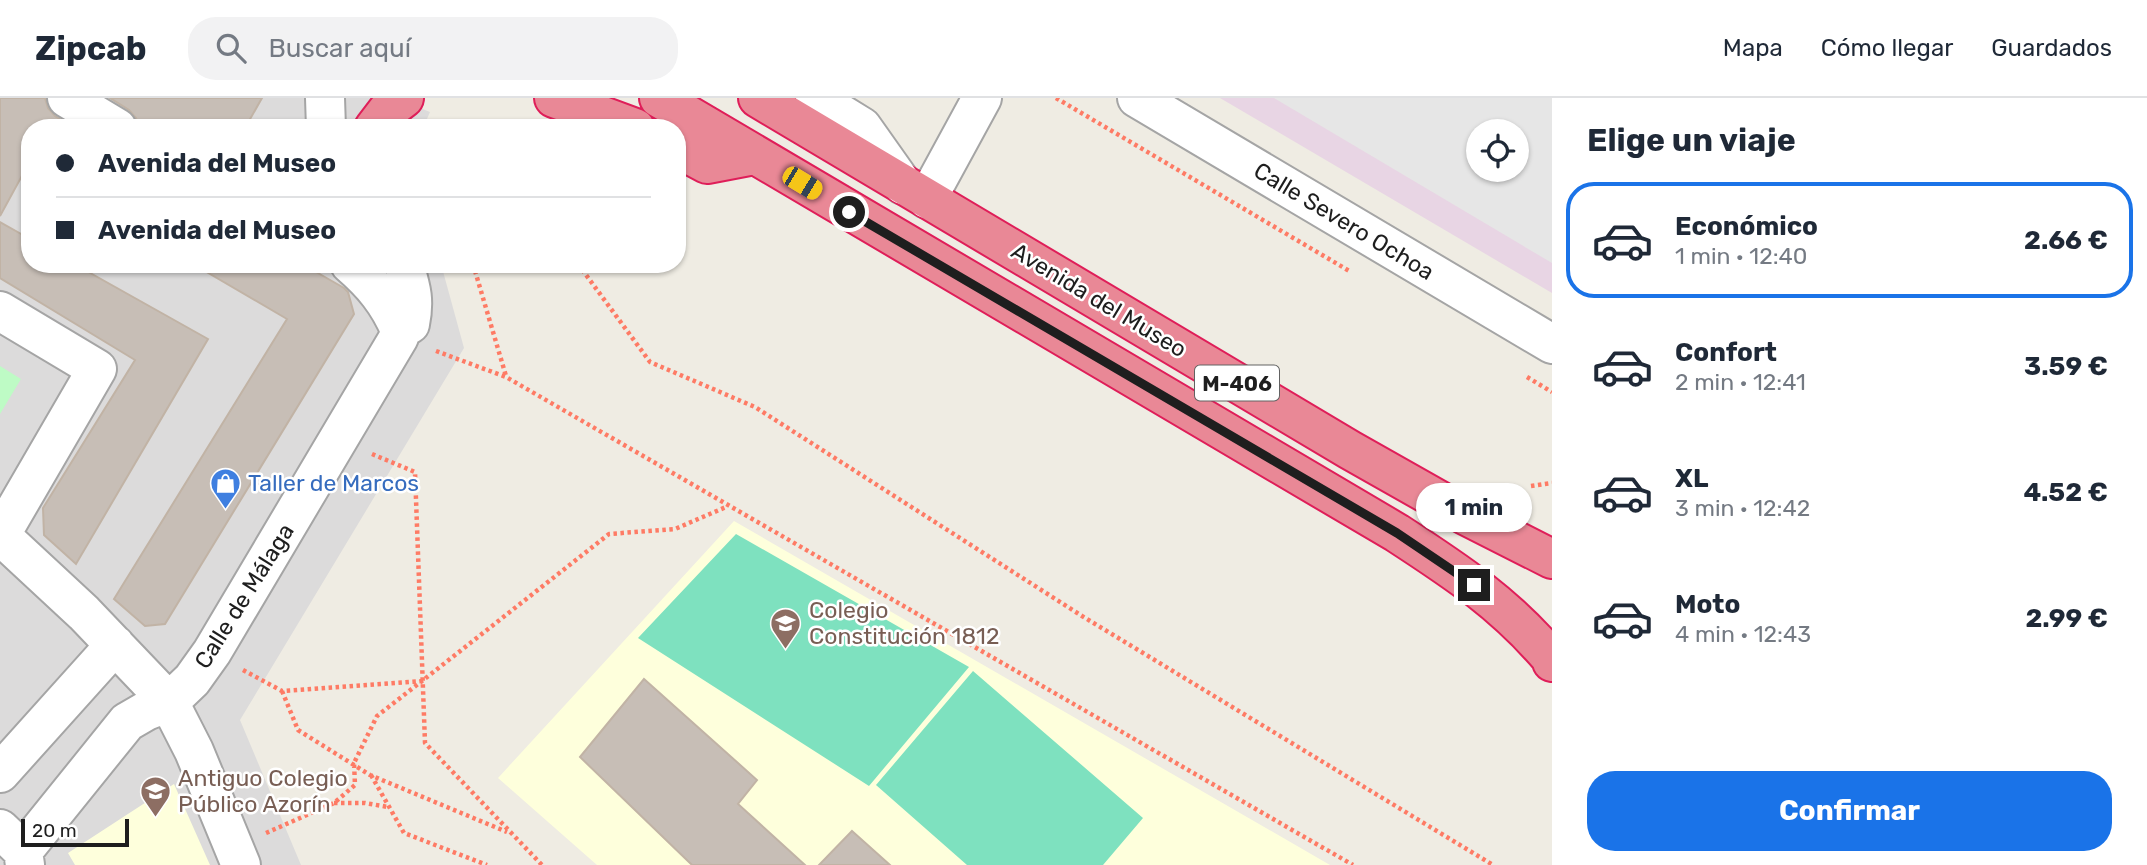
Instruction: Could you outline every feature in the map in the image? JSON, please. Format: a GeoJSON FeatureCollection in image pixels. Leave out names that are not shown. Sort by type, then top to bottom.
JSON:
{"type":"FeatureCollection","features":[{"type":"Feature","properties":{"kind":"highway"},"geometry":{"type":"LineString","coordinates":[[381,119],[404,98]]}},
{"type":"Feature","properties":{"kind":"highway"},"geometry":{"type":"LineString","coordinates":[[554,98],[611,119]]}},
{"type":"Feature","properties":{"kind":"highway","name":"M-406"},"geometry":{"type":"LineString","coordinates":[[659,98],[1397,533],[1494,600],[1524,627],[1552,662]]}},
{"type":"Feature","properties":{"kind":"highway","name":"Avenida del Museo"},"geometry":{"type":"LineString","coordinates":[[758,98],[1362,457],[1465,515],[1552,559]]}},
{"type":"Feature","properties":{"kind":"highway"},"geometry":{"type":"LineString","coordinates":[[686,153],[707,164],[754,155]]}},
{"type":"Feature","properties":{"kind":"street"},"geometry":{"type":"LineString","coordinates":[[67,98],[102,119]]}},
{"type":"Feature","properties":{"kind":"street"},"geometry":{"type":"LineString","coordinates":[[325,98],[326,119]]}},
{"type":"Feature","properties":{"kind":"street"},"geometry":{"type":"LineString","coordinates":[[816,98],[862,127],[915,192],[982,98]]}},
{"type":"Feature","properties":{"kind":"street","name":"Calle Severo Ochoa"},"geometry":{"type":"LineString","coordinates":[[1137,98],[1552,344]]}},
{"type":"Feature","properties":{"kind":"street"},"geometry":{"type":"LineString","coordinates":[[360,273],[381,293],[400,334]]}},
{"type":"Feature","properties":{"kind":"street","name":"Calle de Málaga"},"geometry":{"type":"LineString","coordinates":[[169,702],[192,680],[212,652],[400,334],[410,324],[413,293],[407,273]]}},
{"type":"Feature","properties":{"kind":"street"},"geometry":{"type":"LineString","coordinates":[[5,314],[97,369],[0,536],[116,645],[169,702],[194,751],[237,856]]}},
{"type":"Feature","properties":{"kind":"street"},"geometry":{"type":"LineString","coordinates":[[0,773],[116,645]]}},
{"type":"Feature","properties":{"kind":"street"},"geometry":{"type":"LineString","coordinates":[[16,848],[127,722],[169,702]]}},
{"type":"Feature","properties":{"kind":"path"},"geometry":{"type":"LineString","coordinates":[[1056,98],[1351,273]]}},
{"type":"Feature","properties":{"kind":"path"},"geometry":{"type":"LineString","coordinates":[[475,273],[506,377]]}},
{"type":"Feature","properties":{"kind":"path"},"geometry":{"type":"LineString","coordinates":[[585,273],[650,362],[755,407],[1082,616],[1493,865]]}},
{"type":"Feature","properties":{"kind":"path"},"geometry":{"type":"LineString","coordinates":[[400,334],[506,377],[1353,865]]}},
{"type":"Feature","properties":{"kind":"path"},"geometry":{"type":"LineString","coordinates":[[1517,371],[1552,391]]}},
{"type":"Feature","properties":{"kind":"path"},"geometry":{"type":"LineString","coordinates":[[339,440],[415,472],[425,743],[542,865]]}},
{"type":"Feature","properties":{"kind":"path"},"geometry":{"type":"LineString","coordinates":[[1531,486],[1552,483]]}},
{"type":"Feature","properties":{"kind":"path"},"geometry":{"type":"LineString","coordinates":[[237,856],[334,803],[355,785],[354,763],[377,716],[609,534],[676,529],[727,506]]}},
{"type":"Feature","properties":{"kind":"path"},"geometry":{"type":"LineString","coordinates":[[212,652],[282,691],[422,681]]}},
{"type":"Feature","properties":{"kind":"path"},"geometry":{"type":"LineString","coordinates":[[282,691],[298,730],[370,775],[509,833]]}},
{"type":"Feature","properties":{"kind":"path"},"geometry":{"type":"LineString","coordinates":[[370,775],[404,833],[487,865]]}},
{"type":"Feature","properties":{"kind":"path"},"geometry":{"type":"LineString","coordinates":[[334,803],[365,803],[389,807]]}},
{"type":"Feature","properties":{"kind":"shaded area"},"geometry":{"type":"Polygon","coordinates":[[[0,98],[395,98],[430,112],[427,119],[21,119],[21,273],[443,273],[464,348],[240,720],[301,865],[0,865],[0,98]]]}},
{"type":"Feature","properties":{"kind":"shaded area"},"geometry":{"type":"Polygon","coordinates":[[[1220,98],[1552,98],[1552,293],[1220,98]]]}},
{"type":"Feature","properties":{"kind":"shaded area"},"geometry":{"type":"Polygon","coordinates":[[[1274,98],[1552,98],[1552,263],[1274,98]]]}},
{"type":"Feature","properties":{"kind":"shaded area","name":"Colegio Constitución 1812"},"geometry":{"type":"Polygon","coordinates":[[[734,521],[1330,865],[597,865],[498,778],[734,521]]]}},
{"type":"Feature","properties":{"kind":"shaded area","name":"Antiguo Colegio Público Azorín"},"geometry":{"type":"Polygon","coordinates":[[[174,784],[210,865],[75,865],[68,853],[174,784]]]}},
{"type":"Feature","properties":{"kind":"green space"},"geometry":{"type":"Polygon","coordinates":[[[0,366],[21,379],[0,414],[0,366]]]}},
{"type":"Feature","properties":{"kind":"green space"},"geometry":{"type":"Polygon","coordinates":[[[736,534],[969,667],[869,786],[638,638],[736,534]]]}},
{"type":"Feature","properties":{"kind":"green space"},"geometry":{"type":"Polygon","coordinates":[[[973,671],[1143,818],[1103,865],[967,865],[876,785],[973,671]]]}},
{"type":"Feature","properties":{"kind":"building"},"geometry":{"type":"Polygon","coordinates":[[[0,98],[45,98],[48,108],[60,119],[21,119],[21,178],[0,216],[0,98]]]}},
{"type":"Feature","properties":{"kind":"building"},"geometry":{"type":"Polygon","coordinates":[[[110,98],[262,98],[250,119],[136,119],[129,110],[110,98]]]}},
{"type":"Feature","properties":{"kind":"building"},"geometry":{"type":"Polygon","coordinates":[[[0,222],[21,234],[21,273],[90,273],[208,339],[76,564],[44,535],[43,508],[135,360],[0,278],[0,222]]]}},
{"type":"Feature","properties":{"kind":"building"},"geometry":{"type":"Polygon","coordinates":[[[208,273],[318,273],[348,292],[354,314],[165,624],[145,626],[114,599],[287,319],[208,273]]]}},
{"type":"Feature","properties":{"kind":"building"},"geometry":{"type":"Polygon","coordinates":[[[644,679],[757,780],[738,804],[805,865],[692,865],[580,757],[644,679]]]}},
{"type":"Feature","properties":{"kind":"building"},"geometry":{"type":"Polygon","coordinates":[[[852,831],[890,865],[819,865],[852,831]]]}},
{"type":"Feature","properties":{"kind":"place","name":"Taller de Marcos"},"geometry":{"type":"Point","coordinates":[225,510]}},
{"type":"Feature","properties":{"kind":"place","name":"Colegio Constitución 1812"},"geometry":{"type":"Point","coordinates":[786,650]}},
{"type":"Feature","properties":{"kind":"place","name":"Antiguo Colegio Público Azorín"},"geometry":{"type":"Point","coordinates":[155,818]}},
{"type":"Feature","properties":{"kind":"route"},"geometry":{"type":"LineString","coordinates":[[849,212],[1397,533],[1474,585]]}}]}
